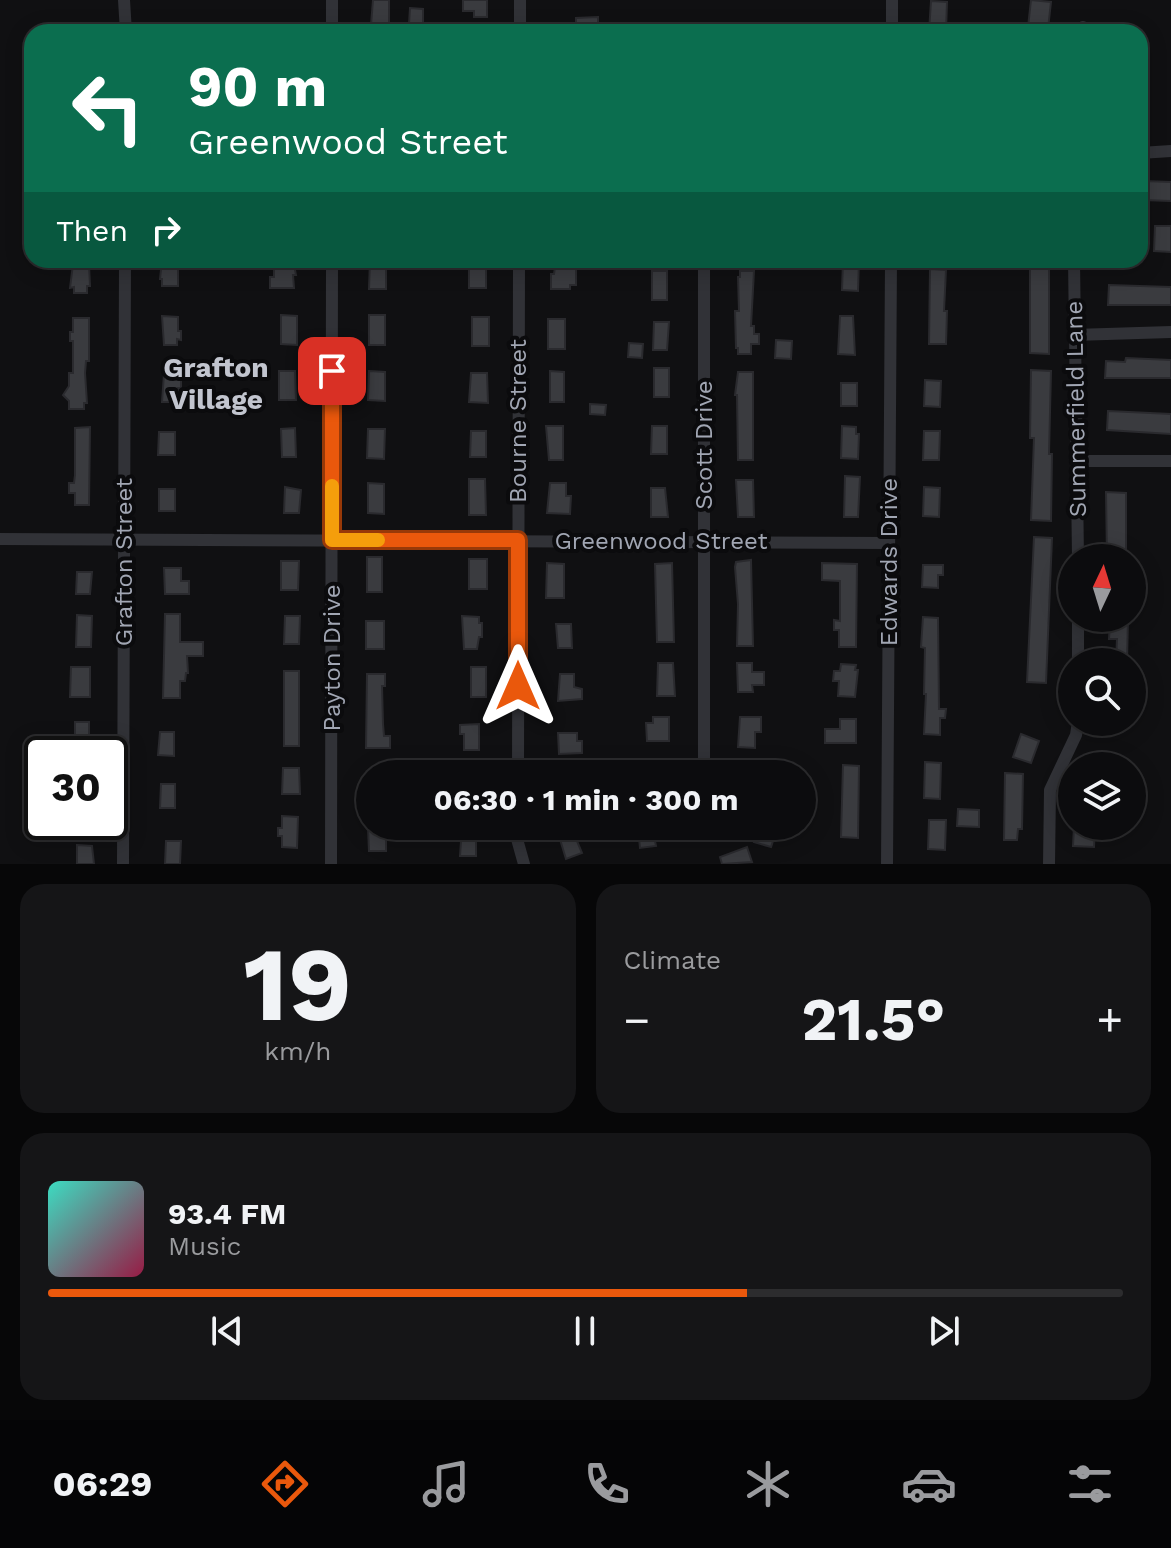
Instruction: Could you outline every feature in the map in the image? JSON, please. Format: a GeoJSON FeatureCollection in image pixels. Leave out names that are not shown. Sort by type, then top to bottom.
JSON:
{"type":"FeatureCollection","features":[{"type":"Feature","properties":{"kind":"street"},"geometry":{"type":"LineString","coordinates":[[124,0],[126,24]]}},
{"type":"Feature","properties":{"kind":"street"},"geometry":{"type":"LineString","coordinates":[[332,0],[332,24]]}},
{"type":"Feature","properties":{"kind":"street"},"geometry":{"type":"LineString","coordinates":[[520,0],[520,24]]}},
{"type":"Feature","properties":{"kind":"street"},"geometry":{"type":"LineString","coordinates":[[892,0],[892,24]]}},
{"type":"Feature","properties":{"kind":"street"},"geometry":{"type":"LineString","coordinates":[[1148,152],[1171,151]]}},
{"type":"Feature","properties":{"kind":"street","name":"Grafton Street"},"geometry":{"type":"LineString","coordinates":[[123,864],[125,268]]}},
{"type":"Feature","properties":{"kind":"street","name":"Payton Drive"},"geometry":{"type":"LineString","coordinates":[[331,864],[332,268]]}},
{"type":"Feature","properties":{"kind":"street","name":"Bourne Street"},"geometry":{"type":"LineString","coordinates":[[518,760],[519,268]]}},
{"type":"Feature","properties":{"kind":"street","name":"Scott Drive"},"geometry":{"type":"LineString","coordinates":[[704,268],[704,760]]}},
{"type":"Feature","properties":{"kind":"street","name":"Edwards Drive"},"geometry":{"type":"LineString","coordinates":[[887,864],[891,268]]}},
{"type":"Feature","properties":{"kind":"street","name":"Summerfield Lane"},"geometry":{"type":"LineString","coordinates":[[1074,268],[1078,544]]}},
{"type":"Feature","properties":{"kind":"street"},"geometry":{"type":"LineString","coordinates":[[1074,335],[1171,332]]}},
{"type":"Feature","properties":{"kind":"street"},"geometry":{"type":"LineString","coordinates":[[1078,461],[1171,461]]}},
{"type":"Feature","properties":{"kind":"street","name":"Greenwood Street"},"geometry":{"type":"LineString","coordinates":[[0,539],[889,543]]}},
{"type":"Feature","properties":{"kind":"street"},"geometry":{"type":"LineString","coordinates":[[1049,864],[1050,790],[1076,736]]}},
{"type":"Feature","properties":{"kind":"street"},"geometry":{"type":"LineString","coordinates":[[517,840],[524,864]]}},
{"type":"Feature","properties":{"kind":"building"},"geometry":{"type":"Polygon","coordinates":[[[373,0],[389,0],[389,24],[371,24],[373,0]]]}},
{"type":"Feature","properties":{"kind":"building"},"geometry":{"type":"Polygon","coordinates":[[[463,0],[487,0],[487,17],[474,17],[474,11],[463,11],[463,0]]]}},
{"type":"Feature","properties":{"kind":"building"},"geometry":{"type":"Polygon","coordinates":[[[1031,0],[1051,2],[1049,24],[1028,24],[1031,0]]]}},
{"type":"Feature","properties":{"kind":"building"},"geometry":{"type":"Polygon","coordinates":[[[931,1],[947,2],[946,24],[930,24],[931,1]]]}},
{"type":"Feature","properties":{"kind":"building"},"geometry":{"type":"Polygon","coordinates":[[[410,8],[423,9],[423,24],[409,24],[410,8]]]}},
{"type":"Feature","properties":{"kind":"building"},"geometry":{"type":"Polygon","coordinates":[[[598,17],[598,24],[576,24],[576,18],[598,17]]]}},
{"type":"Feature","properties":{"kind":"building"},"geometry":{"type":"Polygon","coordinates":[[[1148,181],[1171,182],[1171,201],[1148,200],[1148,181]]]}},
{"type":"Feature","properties":{"kind":"building"},"geometry":{"type":"Polygon","coordinates":[[[1155,226],[1171,226],[1171,252],[1154,251],[1155,226]]]}},
{"type":"Feature","properties":{"kind":"building"},"geometry":{"type":"Polygon","coordinates":[[[72,268],[89,268],[87,293],[74,293],[74,287],[70,288],[72,268]]]}},
{"type":"Feature","properties":{"kind":"building"},"geometry":{"type":"Polygon","coordinates":[[[161,268],[178,268],[178,286],[162,286],[161,268]]]}},
{"type":"Feature","properties":{"kind":"building"},"geometry":{"type":"Polygon","coordinates":[[[274,268],[295,268],[294,288],[270,288],[270,277],[274,277],[274,268]]]}},
{"type":"Feature","properties":{"kind":"building"},"geometry":{"type":"Polygon","coordinates":[[[370,268],[386,268],[386,289],[369,289],[370,268]]]}},
{"type":"Feature","properties":{"kind":"building"},"geometry":{"type":"Polygon","coordinates":[[[469,268],[486,268],[486,288],[469,288],[469,268]]]}},
{"type":"Feature","properties":{"kind":"building"},"geometry":{"type":"Polygon","coordinates":[[[555,268],[576,268],[576,285],[570,285],[570,289],[551,289],[551,274],[554,274],[555,268]]]}},
{"type":"Feature","properties":{"kind":"building"},"geometry":{"type":"Polygon","coordinates":[[[843,268],[859,268],[858,291],[842,290],[843,268]]]}},
{"type":"Feature","properties":{"kind":"building"},"geometry":{"type":"Polygon","coordinates":[[[1030,268],[1049,268],[1049,354],[1030,353],[1030,268]]]}},
{"type":"Feature","properties":{"kind":"building"},"geometry":{"type":"Polygon","coordinates":[[[930,269],[946,270],[946,344],[929,344],[930,269]]]}},
{"type":"Feature","properties":{"kind":"building"},"geometry":{"type":"Polygon","coordinates":[[[652,271],[667,271],[667,300],[652,300],[652,271]]]}},
{"type":"Feature","properties":{"kind":"building"},"geometry":{"type":"Polygon","coordinates":[[[740,271],[754,271],[751,326],[754,326],[754,334],[759,334],[759,344],[751,344],[751,354],[738,354],[736,348],[735,311],[739,311],[740,271]]]}},
{"type":"Feature","properties":{"kind":"building"},"geometry":{"type":"Polygon","coordinates":[[[1109,285],[1171,287],[1171,305],[1108,305],[1109,285]]]}},
{"type":"Feature","properties":{"kind":"building"},"geometry":{"type":"Polygon","coordinates":[[[281,315],[297,316],[297,345],[281,344],[281,315]]]}},
{"type":"Feature","properties":{"kind":"building"},"geometry":{"type":"Polygon","coordinates":[[[369,315],[385,315],[385,345],[369,345],[369,315]]]}},
{"type":"Feature","properties":{"kind":"building"},"geometry":{"type":"Polygon","coordinates":[[[162,316],[178,317],[181,340],[177,339],[177,345],[164,345],[162,316]]]}},
{"type":"Feature","properties":{"kind":"building"},"geometry":{"type":"Polygon","coordinates":[[[840,316],[853,316],[855,355],[838,354],[840,316]]]}},
{"type":"Feature","properties":{"kind":"building"},"geometry":{"type":"Polygon","coordinates":[[[472,317],[489,317],[489,346],[472,346],[472,317]]]}},
{"type":"Feature","properties":{"kind":"building"},"geometry":{"type":"Polygon","coordinates":[[[73,318],[89,318],[89,361],[86,361],[85,373],[87,403],[84,403],[84,409],[69,409],[69,401],[63,395],[69,386],[69,373],[73,373],[70,332],[73,332],[73,318]]]}},
{"type":"Feature","properties":{"kind":"building"},"geometry":{"type":"Polygon","coordinates":[[[548,319],[565,319],[565,349],[548,349],[548,319]]]}},
{"type":"Feature","properties":{"kind":"building"},"geometry":{"type":"Polygon","coordinates":[[[654,322],[669,322],[667,350],[653,350],[654,322]]]}},
{"type":"Feature","properties":{"kind":"building"},"geometry":{"type":"Polygon","coordinates":[[[776,340],[792,341],[791,359],[775,358],[776,340]]]}},
{"type":"Feature","properties":{"kind":"building"},"geometry":{"type":"Polygon","coordinates":[[[629,343],[643,344],[642,358],[628,357],[629,343]]]}},
{"type":"Feature","properties":{"kind":"building"},"geometry":{"type":"Polygon","coordinates":[[[1126,358],[1171,360],[1171,378],[1105,378],[1106,361],[1125,362],[1126,358]]]}},
{"type":"Feature","properties":{"kind":"building"},"geometry":{"type":"Polygon","coordinates":[[[654,368],[669,368],[669,397],[654,397],[654,368]]]}},
{"type":"Feature","properties":{"kind":"building"},"geometry":{"type":"Polygon","coordinates":[[[1031,370],[1051,371],[1051,521],[1031,520],[1034,438],[1030,438],[1031,370]]]}},
{"type":"Feature","properties":{"kind":"building"},"geometry":{"type":"Polygon","coordinates":[[[279,371],[295,371],[296,400],[279,400],[279,371]]]}},
{"type":"Feature","properties":{"kind":"building"},"geometry":{"type":"Polygon","coordinates":[[[369,371],[385,372],[385,401],[368,400],[369,371]]]}},
{"type":"Feature","properties":{"kind":"building"},"geometry":{"type":"Polygon","coordinates":[[[550,371],[564,372],[564,402],[550,402],[550,371]]]}},
{"type":"Feature","properties":{"kind":"building"},"geometry":{"type":"Polygon","coordinates":[[[738,372],[753,372],[753,460],[738,460],[735,395],[738,372]]]}},
{"type":"Feature","properties":{"kind":"building"},"geometry":{"type":"Polygon","coordinates":[[[471,373],[487,373],[488,403],[469,402],[471,373]]]}},
{"type":"Feature","properties":{"kind":"building"},"geometry":{"type":"Polygon","coordinates":[[[164,374],[177,374],[177,379],[181,379],[177,402],[162,402],[164,374]]]}},
{"type":"Feature","properties":{"kind":"building"},"geometry":{"type":"Polygon","coordinates":[[[925,380],[941,381],[940,407],[924,406],[925,380]]]}},
{"type":"Feature","properties":{"kind":"building"},"geometry":{"type":"Polygon","coordinates":[[[841,383],[857,383],[857,406],[841,406],[841,383]]]}},
{"type":"Feature","properties":{"kind":"building"},"geometry":{"type":"Polygon","coordinates":[[[590,404],[606,405],[605,415],[590,414],[590,404]]]}},
{"type":"Feature","properties":{"kind":"building"},"geometry":{"type":"Polygon","coordinates":[[[1108,411],[1171,414],[1171,434],[1107,430],[1108,411]]]}},
{"type":"Feature","properties":{"kind":"building"},"geometry":{"type":"Polygon","coordinates":[[[546,426],[563,426],[563,460],[549,460],[546,426]]]}},
{"type":"Feature","properties":{"kind":"building"},"geometry":{"type":"Polygon","coordinates":[[[652,426],[667,426],[667,454],[651,454],[652,426]]]}},
{"type":"Feature","properties":{"kind":"building"},"geometry":{"type":"Polygon","coordinates":[[[842,426],[856,427],[856,434],[859,434],[858,459],[841,458],[842,426]]]}},
{"type":"Feature","properties":{"kind":"building"},"geometry":{"type":"Polygon","coordinates":[[[90,427],[89,505],[75,505],[75,493],[69,493],[69,483],[74,483],[75,475],[75,428],[90,427]]]}},
{"type":"Feature","properties":{"kind":"building"},"geometry":{"type":"Polygon","coordinates":[[[295,428],[296,457],[282,457],[281,429],[295,428]]]}},
{"type":"Feature","properties":{"kind":"building"},"geometry":{"type":"Polygon","coordinates":[[[368,429],[385,429],[384,459],[367,458],[368,429]]]}},
{"type":"Feature","properties":{"kind":"building"},"geometry":{"type":"Polygon","coordinates":[[[471,431],[486,431],[486,457],[470,457],[471,431]]]}},
{"type":"Feature","properties":{"kind":"building"},"geometry":{"type":"Polygon","coordinates":[[[924,431],[940,431],[939,460],[923,460],[924,431]]]}},
{"type":"Feature","properties":{"kind":"building"},"geometry":{"type":"Polygon","coordinates":[[[159,432],[175,432],[175,455],[158,455],[159,432]]]}},
{"type":"Feature","properties":{"kind":"building"},"geometry":{"type":"Polygon","coordinates":[[[845,476],[860,477],[858,517],[844,517],[845,476]]]}},
{"type":"Feature","properties":{"kind":"building"},"geometry":{"type":"Polygon","coordinates":[[[469,479],[485,479],[486,515],[469,515],[469,479]]]}},
{"type":"Feature","properties":{"kind":"building"},"geometry":{"type":"Polygon","coordinates":[[[736,480],[753,480],[754,517],[738,517],[736,480]]]}},
{"type":"Feature","properties":{"kind":"building"},"geometry":{"type":"Polygon","coordinates":[[[368,483],[384,484],[384,514],[368,513],[368,483]]]}},
{"type":"Feature","properties":{"kind":"building"},"geometry":{"type":"Polygon","coordinates":[[[550,483],[566,483],[566,496],[571,496],[570,514],[547,513],[550,483]]]}},
{"type":"Feature","properties":{"kind":"building"},"geometry":{"type":"Polygon","coordinates":[[[285,487],[301,490],[299,513],[284,513],[285,487]]]}},
{"type":"Feature","properties":{"kind":"building"},"geometry":{"type":"Polygon","coordinates":[[[924,487],[940,488],[939,517],[923,516],[924,487]]]}},
{"type":"Feature","properties":{"kind":"building"},"geometry":{"type":"Polygon","coordinates":[[[651,488],[665,488],[668,517],[651,517],[651,488]]]}},
{"type":"Feature","properties":{"kind":"building"},"geometry":{"type":"Polygon","coordinates":[[[159,489],[175,489],[175,511],[159,511],[159,489]]]}},
{"type":"Feature","properties":{"kind":"building"},"geometry":{"type":"Polygon","coordinates":[[[1106,492],[1126,493],[1126,544],[1107,544],[1106,492]]]}},
{"type":"Feature","properties":{"kind":"building"},"geometry":{"type":"Polygon","coordinates":[[[1034,537],[1052,538],[1046,683],[1027,682],[1034,537]]]}},
{"type":"Feature","properties":{"kind":"building"},"geometry":{"type":"Polygon","coordinates":[[[367,557],[382,557],[382,592],[367,592],[367,557]]]}},
{"type":"Feature","properties":{"kind":"building"},"geometry":{"type":"Polygon","coordinates":[[[469,559],[487,559],[487,589],[469,589],[469,559]]]}},
{"type":"Feature","properties":{"kind":"building"},"geometry":{"type":"Polygon","coordinates":[[[751,560],[753,646],[737,646],[735,567],[736,562],[751,560]]]}},
{"type":"Feature","properties":{"kind":"building"},"geometry":{"type":"Polygon","coordinates":[[[281,561],[299,561],[298,590],[281,590],[281,561]]]}},
{"type":"Feature","properties":{"kind":"building"},"geometry":{"type":"Polygon","coordinates":[[[547,563],[564,564],[564,598],[546,598],[547,563]]]}},
{"type":"Feature","properties":{"kind":"building"},"geometry":{"type":"Polygon","coordinates":[[[672,563],[674,642],[657,642],[655,564],[672,563]]]}},
{"type":"Feature","properties":{"kind":"building"},"geometry":{"type":"Polygon","coordinates":[[[822,563],[857,564],[856,647],[839,647],[839,630],[834,630],[834,620],[840,621],[840,581],[822,580],[822,563]]]}},
{"type":"Feature","properties":{"kind":"building"},"geometry":{"type":"Polygon","coordinates":[[[923,565],[943,565],[943,575],[938,575],[938,588],[922,587],[923,565]]]}},
{"type":"Feature","properties":{"kind":"building"},"geometry":{"type":"Polygon","coordinates":[[[164,568],[181,568],[181,581],[189,581],[189,594],[165,594],[164,568]]]}},
{"type":"Feature","properties":{"kind":"building"},"geometry":{"type":"Polygon","coordinates":[[[77,572],[92,572],[90,594],[76,594],[77,572]]]}},
{"type":"Feature","properties":{"kind":"building"},"geometry":{"type":"Polygon","coordinates":[[[165,614],[180,614],[180,642],[203,642],[203,656],[187,656],[188,673],[185,681],[180,681],[180,698],[163,698],[165,614]]]}},
{"type":"Feature","properties":{"kind":"building"},"geometry":{"type":"Polygon","coordinates":[[[77,615],[92,616],[91,647],[76,647],[77,615]]]}},
{"type":"Feature","properties":{"kind":"building"},"geometry":{"type":"Polygon","coordinates":[[[285,616],[300,616],[299,644],[284,644],[285,616]]]}},
{"type":"Feature","properties":{"kind":"building"},"geometry":{"type":"Polygon","coordinates":[[[462,616],[479,617],[479,623],[482,623],[482,637],[479,637],[477,649],[464,649],[462,616]]]}},
{"type":"Feature","properties":{"kind":"building"},"geometry":{"type":"Polygon","coordinates":[[[923,617],[938,618],[939,709],[946,709],[945,718],[940,718],[940,735],[924,734],[923,617]]]}},
{"type":"Feature","properties":{"kind":"building"},"geometry":{"type":"Polygon","coordinates":[[[366,621],[384,621],[384,649],[366,649],[366,621]]]}},
{"type":"Feature","properties":{"kind":"building"},"geometry":{"type":"Polygon","coordinates":[[[556,624],[571,624],[572,648],[558,648],[556,624]]]}},
{"type":"Feature","properties":{"kind":"building"},"geometry":{"type":"Polygon","coordinates":[[[1109,632],[1128,632],[1127,648],[1117,648],[1117,639],[1109,639],[1109,632]]]}},
{"type":"Feature","properties":{"kind":"building"},"geometry":{"type":"Polygon","coordinates":[[[658,663],[673,663],[675,696],[657,696],[658,663]]]}},
{"type":"Feature","properties":{"kind":"building"},"geometry":{"type":"Polygon","coordinates":[[[737,663],[752,663],[752,672],[764,672],[764,685],[752,685],[753,692],[738,692],[737,663]]]}},
{"type":"Feature","properties":{"kind":"building"},"geometry":{"type":"Polygon","coordinates":[[[841,664],[856,665],[855,697],[838,696],[839,681],[833,681],[834,671],[840,671],[841,664]]]}},
{"type":"Feature","properties":{"kind":"building"},"geometry":{"type":"Polygon","coordinates":[[[71,667],[90,667],[90,697],[70,697],[71,667]]]}},
{"type":"Feature","properties":{"kind":"building"},"geometry":{"type":"Polygon","coordinates":[[[471,667],[486,667],[486,697],[471,697],[471,667]]]}},
{"type":"Feature","properties":{"kind":"building"},"geometry":{"type":"Polygon","coordinates":[[[284,671],[299,671],[299,746],[284,746],[284,671]]]}},
{"type":"Feature","properties":{"kind":"building"},"geometry":{"type":"Polygon","coordinates":[[[367,674],[385,674],[385,686],[382,686],[383,724],[384,736],[390,736],[390,748],[366,748],[367,674]]]}},
{"type":"Feature","properties":{"kind":"building"},"geometry":{"type":"Polygon","coordinates":[[[560,674],[574,674],[574,687],[582,689],[582,699],[558,701],[560,674]]]}},
{"type":"Feature","properties":{"kind":"building"},"geometry":{"type":"Polygon","coordinates":[[[653,717],[669,717],[669,741],[647,741],[646,723],[653,723],[653,717]]]}},
{"type":"Feature","properties":{"kind":"building"},"geometry":{"type":"Polygon","coordinates":[[[740,717],[761,717],[761,732],[755,732],[755,748],[738,747],[740,717]]]}},
{"type":"Feature","properties":{"kind":"building"},"geometry":{"type":"Polygon","coordinates":[[[840,719],[856,719],[856,743],[825,743],[825,729],[840,729],[840,719]]]}},
{"type":"Feature","properties":{"kind":"building"},"geometry":{"type":"Polygon","coordinates":[[[75,722],[89,722],[89,736],[75,736],[75,722]]]}},
{"type":"Feature","properties":{"kind":"building"},"geometry":{"type":"Polygon","coordinates":[[[479,724],[479,750],[464,750],[464,734],[460,734],[460,725],[479,724]]]}},
{"type":"Feature","properties":{"kind":"building"},"geometry":{"type":"Polygon","coordinates":[[[160,732],[174,732],[174,756],[158,755],[160,732]]]}},
{"type":"Feature","properties":{"kind":"building"},"geometry":{"type":"Polygon","coordinates":[[[558,733],[577,733],[577,741],[582,741],[582,753],[559,754],[558,733]]]}},
{"type":"Feature","properties":{"kind":"building"},"geometry":{"type":"Polygon","coordinates":[[[1021,734],[1039,741],[1031,763],[1013,757],[1021,734]]]}},
{"type":"Feature","properties":{"kind":"building"},"geometry":{"type":"Polygon","coordinates":[[[925,762],[941,763],[940,799],[924,798],[925,762]]]}},
{"type":"Feature","properties":{"kind":"building"},"geometry":{"type":"Polygon","coordinates":[[[843,765],[859,766],[858,838],[841,837],[843,765]]]}},
{"type":"Feature","properties":{"kind":"building"},"geometry":{"type":"Polygon","coordinates":[[[283,768],[299,768],[300,794],[282,794],[283,768]]]}},
{"type":"Feature","properties":{"kind":"building"},"geometry":{"type":"Polygon","coordinates":[[[1005,773],[1023,774],[1022,829],[1018,829],[1017,840],[1004,840],[1005,773]]]}},
{"type":"Feature","properties":{"kind":"building"},"geometry":{"type":"Polygon","coordinates":[[[161,784],[175,784],[175,808],[160,808],[161,784]]]}},
{"type":"Feature","properties":{"kind":"building"},"geometry":{"type":"Polygon","coordinates":[[[958,809],[979,810],[979,827],[957,826],[958,809]]]}},
{"type":"Feature","properties":{"kind":"building"},"geometry":{"type":"Polygon","coordinates":[[[282,816],[298,817],[297,848],[282,847],[278,828],[282,828],[282,816]]]}},
{"type":"Feature","properties":{"kind":"building"},"geometry":{"type":"Polygon","coordinates":[[[929,820],[946,820],[945,850],[928,849],[929,820]]]}},
{"type":"Feature","properties":{"kind":"building"},"geometry":{"type":"Polygon","coordinates":[[[369,840],[386,840],[386,851],[369,851],[369,840]]]}},
{"type":"Feature","properties":{"kind":"building"},"geometry":{"type":"Polygon","coordinates":[[[461,840],[476,840],[476,856],[460,856],[461,840]]]}},
{"type":"Feature","properties":{"kind":"building"},"geometry":{"type":"Polygon","coordinates":[[[560,840],[577,840],[582,853],[566,859],[560,840]]]}},
{"type":"Feature","properties":{"kind":"building"},"geometry":{"type":"Polygon","coordinates":[[[639,840],[658,840],[655,841],[656,846],[640,848],[639,840]]]}},
{"type":"Feature","properties":{"kind":"building"},"geometry":{"type":"Polygon","coordinates":[[[755,840],[773,840],[771,847],[755,840]]]}},
{"type":"Feature","properties":{"kind":"building"},"geometry":{"type":"Polygon","coordinates":[[[1073,840],[1094,840],[1094,847],[1073,846],[1073,840]]]}},
{"type":"Feature","properties":{"kind":"building"},"geometry":{"type":"Polygon","coordinates":[[[166,841],[181,841],[180,864],[165,864],[166,841]]]}},
{"type":"Feature","properties":{"kind":"building"},"geometry":{"type":"Polygon","coordinates":[[[77,845],[92,846],[94,864],[77,864],[77,845]]]}},
{"type":"Feature","properties":{"kind":"building"},"geometry":{"type":"Polygon","coordinates":[[[747,847],[752,862],[722,864],[720,857],[747,847]]]}},
{"type":"Feature","properties":{"kind":"slow traffic"},"geometry":{"type":"LineString","coordinates":[[332,486],[332,540],[378,540]]}},
{"type":"Feature","properties":{"kind":"district","name":"Grafton Village"},"geometry":{"type":"Point","coordinates":[216,383]}},
{"type":"Feature","properties":{"kind":"route"},"geometry":{"type":"LineString","coordinates":[[332,371],[332,540],[518,540],[518,686]]}}]}
